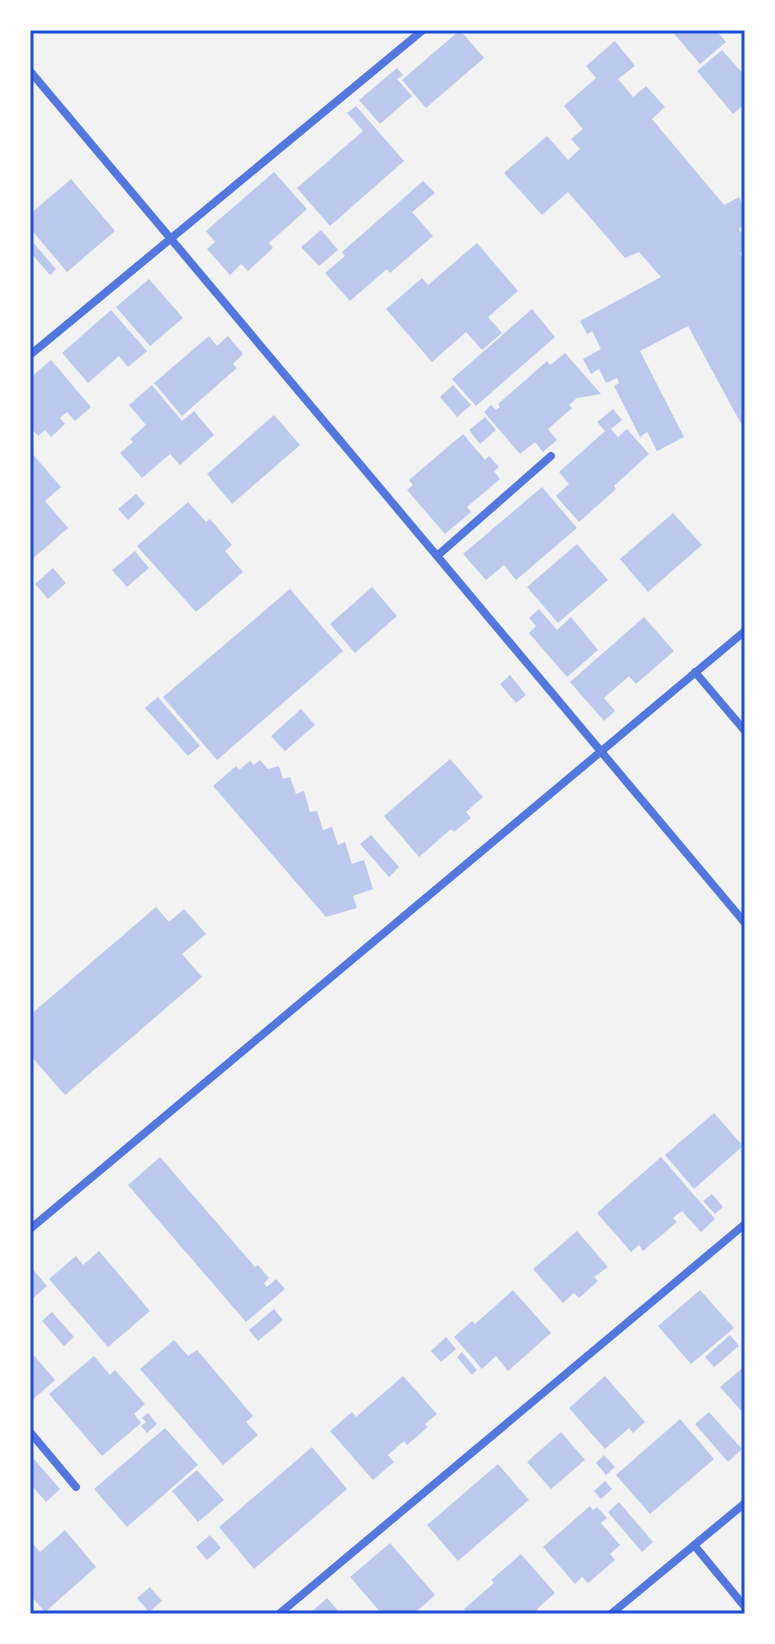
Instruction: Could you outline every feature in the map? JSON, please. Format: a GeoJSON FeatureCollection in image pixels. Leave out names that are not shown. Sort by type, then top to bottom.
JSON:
{"type":"FeatureCollection","features":[{"type":"Feature","properties":{"kind":"street"},"geometry":{"type":"LineString","coordinates":[[30,355],[423,30]]}},
{"type":"Feature","properties":{"kind":"street"},"geometry":{"type":"LineString","coordinates":[[30,71],[745,923]]}},
{"type":"Feature","properties":{"kind":"street"},"geometry":{"type":"LineString","coordinates":[[437,556],[551,456]]}},
{"type":"Feature","properties":{"kind":"street"},"geometry":{"type":"LineString","coordinates":[[30,1229],[745,631]]}},
{"type":"Feature","properties":{"kind":"street"},"geometry":{"type":"LineString","coordinates":[[695,672],[745,731]]}},
{"type":"Feature","properties":{"kind":"street"},"geometry":{"type":"LineString","coordinates":[[279,1614],[745,1224]]}},
{"type":"Feature","properties":{"kind":"street"},"geometry":{"type":"LineString","coordinates":[[30,1432],[76,1487]]}},
{"type":"Feature","properties":{"kind":"street"},"geometry":{"type":"LineString","coordinates":[[611,1614],[745,1503]]}},
{"type":"Feature","properties":{"kind":"street"},"geometry":{"type":"LineString","coordinates":[[694,1545],[745,1607]]}},
{"type":"Feature","properties":{"kind":"building"},"geometry":{"type":"Polygon","coordinates":[[[460,30],[484,58],[426,108],[402,80],[460,30]]]}},
{"type":"Feature","properties":{"kind":"building"},"geometry":{"type":"Polygon","coordinates":[[[671,30],[716,30],[726,42],[700,64],[671,30]]]}},
{"type":"Feature","properties":{"kind":"building"},"geometry":{"type":"Polygon","coordinates":[[[615,41],[635,66],[618,79],[633,97],[646,86],[665,107],[652,119],[724,205],[739,197],[745,209],[745,225],[739,229],[745,239],[745,250],[740,253],[745,263],[745,431],[688,326],[640,351],[684,437],[657,451],[647,432],[640,437],[614,386],[619,383],[617,378],[606,383],[599,369],[591,374],[583,359],[601,349],[592,331],[587,334],[580,321],[661,277],[639,252],[625,258],[568,192],[542,215],[504,173],[547,136],[568,160],[580,149],[571,139],[583,129],[564,106],[596,78],[586,66],[615,41]]]}},
{"type":"Feature","properties":{"kind":"building"},"geometry":{"type":"Polygon","coordinates":[[[722,50],[745,76],[745,104],[733,114],[697,71],[722,50]]]}},
{"type":"Feature","properties":{"kind":"building"},"geometry":{"type":"Polygon","coordinates":[[[397,68],[403,75],[397,79],[412,96],[380,124],[359,100],[397,68]]]}},
{"type":"Feature","properties":{"kind":"building"},"geometry":{"type":"Polygon","coordinates":[[[356,106],[404,161],[330,226],[297,188],[363,131],[347,113],[356,106]]]}},
{"type":"Feature","properties":{"kind":"building"},"geometry":{"type":"Polygon","coordinates":[[[274,172],[307,209],[269,243],[273,248],[248,271],[241,264],[230,275],[207,249],[215,242],[206,231],[274,172]]]}},
{"type":"Feature","properties":{"kind":"building"},"geometry":{"type":"Polygon","coordinates":[[[71,179],[115,231],[67,272],[30,228],[30,214],[71,179]]]}},
{"type":"Feature","properties":{"kind":"building"},"geometry":{"type":"Polygon","coordinates":[[[423,181],[435,193],[412,212],[433,236],[390,273],[387,269],[350,301],[325,273],[345,256],[342,252],[423,181]]]}},
{"type":"Feature","properties":{"kind":"building"},"geometry":{"type":"Polygon","coordinates":[[[321,230],[338,250],[319,266],[301,247],[321,230]]]}},
{"type":"Feature","properties":{"kind":"building"},"geometry":{"type":"Polygon","coordinates":[[[30,239],[56,269],[50,275],[30,252],[30,239]]]}},
{"type":"Feature","properties":{"kind":"building"},"geometry":{"type":"Polygon","coordinates":[[[477,243],[518,291],[488,317],[502,333],[482,350],[466,332],[432,362],[386,309],[422,278],[428,285],[477,243]]]}},
{"type":"Feature","properties":{"kind":"building"},"geometry":{"type":"Polygon","coordinates":[[[149,279],[183,318],[150,346],[116,307],[149,279]]]}},
{"type":"Feature","properties":{"kind":"building"},"geometry":{"type":"Polygon","coordinates":[[[532,309],[555,337],[476,406],[452,379],[532,309]]]}},
{"type":"Feature","properties":{"kind":"building"},"geometry":{"type":"Polygon","coordinates":[[[111,310],[147,351],[128,367],[119,356],[88,383],[62,353],[111,310]]]}},
{"type":"Feature","properties":{"kind":"building"},"geometry":{"type":"Polygon","coordinates":[[[209,336],[217,346],[228,336],[243,354],[233,364],[237,368],[182,416],[154,383],[209,336]]]}},
{"type":"Feature","properties":{"kind":"building"},"geometry":{"type":"Polygon","coordinates":[[[565,353],[601,394],[577,398],[569,405],[572,408],[548,429],[557,440],[543,452],[535,442],[520,454],[484,412],[491,405],[496,410],[500,407],[498,404],[547,361],[550,365],[565,353]]]}},
{"type":"Feature","properties":{"kind":"building"},"geometry":{"type":"Polygon","coordinates":[[[51,360],[91,407],[75,421],[67,412],[60,418],[65,424],[51,437],[45,430],[38,436],[30,427],[30,378],[51,360]]]}},
{"type":"Feature","properties":{"kind":"building"},"geometry":{"type":"Polygon","coordinates":[[[152,385],[182,421],[194,411],[214,435],[180,465],[170,454],[142,478],[120,453],[146,425],[129,405],[152,385]]]}},
{"type":"Feature","properties":{"kind":"building"},"geometry":{"type":"Polygon","coordinates":[[[453,385],[471,405],[457,417],[440,397],[453,385]]]}},
{"type":"Feature","properties":{"kind":"building"},"geometry":{"type":"Polygon","coordinates":[[[613,409],[622,420],[611,429],[618,437],[627,429],[649,454],[579,522],[556,496],[569,484],[559,472],[605,431],[597,422],[613,409]]]}},
{"type":"Feature","properties":{"kind":"building"},"geometry":{"type":"Polygon","coordinates":[[[274,415],[300,445],[232,504],[207,474],[274,415]]]}},
{"type":"Feature","properties":{"kind":"building"},"geometry":{"type":"Polygon","coordinates":[[[485,417],[496,430],[480,444],[469,430],[485,417]]]}},
{"type":"Feature","properties":{"kind":"building"},"geometry":{"type":"Polygon","coordinates":[[[463,434],[485,460],[489,456],[499,467],[494,471],[500,479],[467,507],[471,512],[445,534],[407,490],[413,485],[409,480],[463,434]]]}},
{"type":"Feature","properties":{"kind":"building"},"geometry":{"type":"Polygon","coordinates":[[[30,451],[61,487],[45,501],[68,528],[30,561],[30,451]]]}},
{"type":"Feature","properties":{"kind":"building"},"geometry":{"type":"Polygon","coordinates":[[[542,487],[577,528],[516,580],[504,565],[486,580],[463,554],[542,487]]]}},
{"type":"Feature","properties":{"kind":"building"},"geometry":{"type":"Polygon","coordinates":[[[136,494],[145,504],[128,520],[118,509],[136,494]]]}},
{"type":"Feature","properties":{"kind":"building"},"geometry":{"type":"Polygon","coordinates":[[[188,502],[206,522],[210,519],[232,545],[225,551],[243,572],[196,612],[137,546],[188,502]]]}},
{"type":"Feature","properties":{"kind":"building"},"geometry":{"type":"Polygon","coordinates":[[[673,513],[702,545],[648,592],[620,559],[673,513]]]}},
{"type":"Feature","properties":{"kind":"building"},"geometry":{"type":"Polygon","coordinates":[[[577,544],[608,580],[558,623],[527,587],[577,544]]]}},
{"type":"Feature","properties":{"kind":"building"},"geometry":{"type":"Polygon","coordinates":[[[135,551],[149,568],[127,587],[112,570],[135,551]]]}},
{"type":"Feature","properties":{"kind":"building"},"geometry":{"type":"Polygon","coordinates":[[[53,568],[66,583],[48,599],[35,584],[53,568]]]}},
{"type":"Feature","properties":{"kind":"building"},"geometry":{"type":"Polygon","coordinates":[[[372,587],[397,616],[355,653],[330,624],[372,587]]]}},
{"type":"Feature","properties":{"kind":"building"},"geometry":{"type":"Polygon","coordinates":[[[290,589],[343,651],[217,760],[163,697],[290,589]]]}},
{"type":"Feature","properties":{"kind":"building"},"geometry":{"type":"Polygon","coordinates":[[[539,609],[557,630],[571,617],[598,650],[567,677],[529,633],[536,626],[529,618],[539,609]]]}},
{"type":"Feature","properties":{"kind":"building"},"geometry":{"type":"Polygon","coordinates":[[[644,617],[674,651],[636,684],[629,676],[604,698],[615,711],[604,721],[570,682],[644,617]]]}},
{"type":"Feature","properties":{"kind":"building"},"geometry":{"type":"Polygon","coordinates":[[[510,675],[526,695],[516,703],[500,684],[510,675]]]}},
{"type":"Feature","properties":{"kind":"building"},"geometry":{"type":"Polygon","coordinates":[[[158,697],[200,746],[188,756],[145,708],[158,697]]]}},
{"type":"Feature","properties":{"kind":"building"},"geometry":{"type":"Polygon","coordinates":[[[301,709],[315,725],[285,751],[271,736],[301,709]]]}},
{"type":"Feature","properties":{"kind":"building"},"geometry":{"type":"Polygon","coordinates":[[[450,759],[483,797],[466,812],[471,818],[454,832],[451,829],[419,857],[384,816],[450,759]]]}},
{"type":"Feature","properties":{"kind":"building"},"geometry":{"type":"Polygon","coordinates":[[[260,760],[268,769],[279,766],[283,779],[290,777],[296,794],[304,791],[310,812],[317,811],[323,830],[332,827],[338,845],[345,842],[352,864],[364,860],[373,889],[353,896],[357,908],[326,917],[213,786],[236,766],[239,770],[250,761],[254,765],[260,760]]]}},
{"type":"Feature","properties":{"kind":"building"},"geometry":{"type":"Polygon","coordinates":[[[371,835],[399,867],[389,877],[360,844],[371,835]]]}},
{"type":"Feature","properties":{"kind":"building"},"geometry":{"type":"Polygon","coordinates":[[[156,907],[169,922],[184,909],[206,934],[182,954],[202,977],[65,1095],[30,1055],[30,1015],[156,907]]]}},
{"type":"Feature","properties":{"kind":"building"},"geometry":{"type":"Polygon","coordinates":[[[714,1113],[743,1146],[694,1189],[665,1155],[714,1113]]]}},
{"type":"Feature","properties":{"kind":"building"},"geometry":{"type":"Polygon","coordinates":[[[160,1157],[255,1267],[258,1265],[269,1278],[264,1283],[267,1287],[276,1279],[285,1289],[246,1322],[128,1185],[160,1157]]]}},
{"type":"Feature","properties":{"kind":"building"},"geometry":{"type":"Polygon","coordinates":[[[661,1157],[715,1219],[701,1232],[682,1211],[673,1218],[677,1222],[643,1251],[639,1245],[631,1252],[597,1213],[661,1157]]]}},
{"type":"Feature","properties":{"kind":"building"},"geometry":{"type":"Polygon","coordinates":[[[712,1194],[723,1207],[715,1214],[703,1201],[712,1194]]]}},
{"type":"Feature","properties":{"kind":"building"},"geometry":{"type":"Polygon","coordinates":[[[577,1231],[608,1267],[594,1277],[598,1281],[579,1298],[574,1293],[563,1303],[533,1269],[577,1231]]]}},
{"type":"Feature","properties":{"kind":"building"},"geometry":{"type":"Polygon","coordinates":[[[99,1251],[150,1311],[108,1347],[49,1279],[76,1256],[83,1265],[99,1251]]]}},
{"type":"Feature","properties":{"kind":"building"},"geometry":{"type":"Polygon","coordinates":[[[30,1266],[47,1286],[30,1301],[30,1266]]]}},
{"type":"Feature","properties":{"kind":"building"},"geometry":{"type":"Polygon","coordinates":[[[513,1290],[551,1333],[508,1371],[496,1356],[482,1369],[454,1337],[472,1321],[475,1324],[513,1290]]]}},
{"type":"Feature","properties":{"kind":"building"},"geometry":{"type":"Polygon","coordinates":[[[700,1290],[734,1328],[691,1364],[658,1326],[700,1290]]]}},
{"type":"Feature","properties":{"kind":"building"},"geometry":{"type":"Polygon","coordinates":[[[274,1309],[283,1320],[258,1341],[249,1330],[274,1309]]]}},
{"type":"Feature","properties":{"kind":"building"},"geometry":{"type":"Polygon","coordinates":[[[52,1312],[74,1337],[64,1346],[42,1321],[52,1312]]]}},
{"type":"Feature","properties":{"kind":"building"},"geometry":{"type":"Polygon","coordinates":[[[730,1335],[739,1346],[714,1367],[705,1357],[730,1335]]]}},
{"type":"Feature","properties":{"kind":"building"},"geometry":{"type":"Polygon","coordinates":[[[446,1337],[456,1349],[441,1362],[431,1351],[446,1337]]]}},
{"type":"Feature","properties":{"kind":"building"},"geometry":{"type":"Polygon","coordinates":[[[174,1340],[188,1356],[197,1350],[253,1416],[246,1422],[258,1435],[223,1465],[140,1369],[174,1340]]]}},
{"type":"Feature","properties":{"kind":"building"},"geometry":{"type":"Polygon","coordinates":[[[30,1351],[55,1380],[30,1402],[30,1351]]]}},
{"type":"Feature","properties":{"kind":"building"},"geometry":{"type":"Polygon","coordinates":[[[462,1352],[477,1370],[472,1375],[457,1357],[462,1352]]]}},
{"type":"Feature","properties":{"kind":"building"},"geometry":{"type":"Polygon","coordinates":[[[94,1356],[110,1375],[115,1370],[145,1404],[134,1414],[141,1423],[102,1456],[49,1394],[94,1356]]]}},
{"type":"Feature","properties":{"kind":"building"},"geometry":{"type":"Polygon","coordinates":[[[745,1366],[745,1415],[720,1387],[745,1366]]]}},
{"type":"Feature","properties":{"kind":"building"},"geometry":{"type":"Polygon","coordinates":[[[403,1376],[437,1414],[425,1424],[428,1427],[407,1445],[404,1441],[388,1455],[394,1462],[373,1480],[330,1431],[352,1412],[356,1417],[403,1376]]]}},
{"type":"Feature","properties":{"kind":"building"},"geometry":{"type":"Polygon","coordinates":[[[605,1376],[645,1422],[633,1433],[629,1428],[605,1449],[569,1408],[605,1376]]]}},
{"type":"Feature","properties":{"kind":"building"},"geometry":{"type":"Polygon","coordinates":[[[709,1412],[742,1449],[728,1462],[695,1424],[709,1412]]]}},
{"type":"Feature","properties":{"kind":"building"},"geometry":{"type":"Polygon","coordinates":[[[148,1413],[157,1424],[147,1433],[141,1426],[146,1422],[142,1418],[148,1413]]]}},
{"type":"Feature","properties":{"kind":"building"},"geometry":{"type":"Polygon","coordinates":[[[680,1419],[714,1459],[650,1514],[616,1475],[680,1419]]]}},
{"type":"Feature","properties":{"kind":"building"},"geometry":{"type":"Polygon","coordinates":[[[165,1428],[198,1465],[127,1527],[94,1489],[165,1428]]]}},
{"type":"Feature","properties":{"kind":"building"},"geometry":{"type":"Polygon","coordinates":[[[561,1432],[585,1460],[551,1489],[527,1462],[561,1432]]]}},
{"type":"Feature","properties":{"kind":"building"},"geometry":{"type":"Polygon","coordinates":[[[312,1447],[347,1489],[254,1569],[219,1527],[312,1447]]]}},
{"type":"Feature","properties":{"kind":"building"},"geometry":{"type":"Polygon","coordinates":[[[604,1455],[615,1467],[606,1475],[596,1463],[604,1455]]]}},
{"type":"Feature","properties":{"kind":"building"},"geometry":{"type":"Polygon","coordinates":[[[33,1458],[60,1489],[46,1502],[32,1486],[30,1488],[30,1461],[33,1458]]]}},
{"type":"Feature","properties":{"kind":"building"},"geometry":{"type":"Polygon","coordinates":[[[498,1464],[529,1500],[458,1561],[427,1525],[498,1464]]]}},
{"type":"Feature","properties":{"kind":"building"},"geometry":{"type":"Polygon","coordinates":[[[197,1470],[224,1500],[198,1522],[172,1491],[197,1470]]]}},
{"type":"Feature","properties":{"kind":"building"},"geometry":{"type":"Polygon","coordinates":[[[605,1481],[612,1489],[601,1499],[594,1491],[605,1481]]]}},
{"type":"Feature","properties":{"kind":"building"},"geometry":{"type":"Polygon","coordinates":[[[619,1502],[653,1542],[642,1552],[608,1512],[619,1502]]]}},
{"type":"Feature","properties":{"kind":"building"},"geometry":{"type":"Polygon","coordinates":[[[590,1506],[593,1510],[597,1507],[607,1518],[601,1523],[620,1545],[610,1554],[615,1560],[588,1583],[582,1577],[575,1584],[543,1547],[590,1506]]]}},
{"type":"Feature","properties":{"kind":"building"},"geometry":{"type":"Polygon","coordinates":[[[65,1530],[96,1567],[45,1612],[30,1595],[30,1541],[40,1552],[65,1530]]]}},
{"type":"Feature","properties":{"kind":"building"},"geometry":{"type":"Polygon","coordinates":[[[210,1535],[221,1548],[207,1560],[196,1547],[210,1535]]]}},
{"type":"Feature","properties":{"kind":"building"},"geometry":{"type":"Polygon","coordinates":[[[390,1543],[435,1595],[417,1611],[420,1614],[382,1614],[350,1577],[390,1543]]]}},
{"type":"Feature","properties":{"kind":"building"},"geometry":{"type":"Polygon","coordinates":[[[521,1554],[555,1593],[537,1609],[541,1613],[468,1614],[464,1609],[521,1554]]]}},
{"type":"Feature","properties":{"kind":"building"},"geometry":{"type":"Polygon","coordinates":[[[150,1587],[162,1601],[149,1612],[137,1598],[150,1587]]]}},
{"type":"Feature","properties":{"kind":"building"},"geometry":{"type":"Polygon","coordinates":[[[327,1598],[341,1614],[309,1614],[327,1598]]]}}]}
